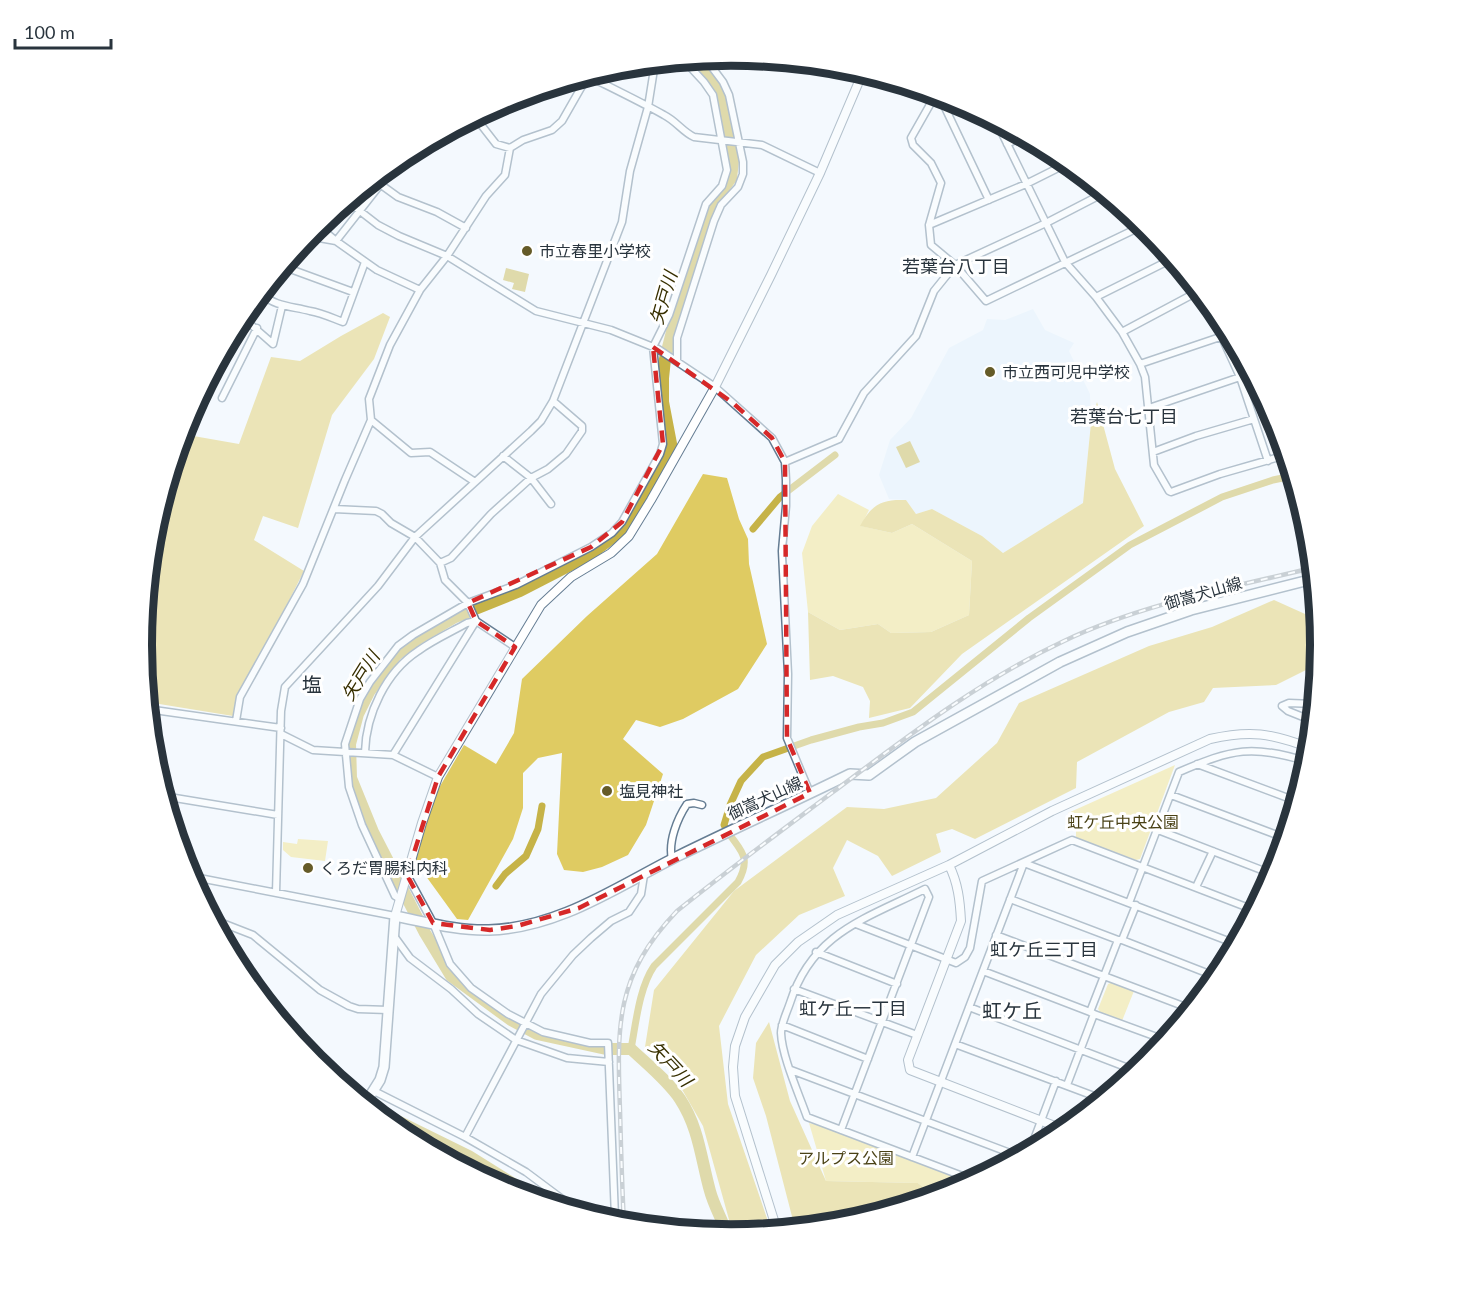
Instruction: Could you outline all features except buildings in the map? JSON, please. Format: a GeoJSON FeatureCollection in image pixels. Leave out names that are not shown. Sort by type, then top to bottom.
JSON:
{"type":"FeatureCollection","features":[{"type":"Feature","properties":{"kind":"main road","name":"御嵩犬山線"},"geometry":{"type":"LineString","coordinates":[[395,916],[456,928],[490,930],[528,923],[579,908],[736,828],[850,774],[869,775],[925,736],[1060,662],[1127,632],[1191,610],[1306,581]]}},
{"type":"Feature","properties":{"kind":"main road"},"geometry":{"type":"LineString","coordinates":[[370,1097],[384,1068],[395,916]]}},
{"type":"Feature","properties":{"kind":"street"},"geometry":{"type":"LineString","coordinates":[[400,899],[395,896],[362,825],[349,787],[345,751],[349,730],[360,699],[398,646],[468,603],[516,585],[591,547],[612,533],[622,522],[653,468],[663,444],[656,348],[706,204],[722,186],[727,170],[713,95],[691,67]]}},
{"type":"Feature","properties":{"kind":"street"},"geometry":{"type":"LineString","coordinates":[[677,360],[677,338],[714,221],[721,205],[738,187],[743,174],[740,142],[729,94],[711,67]]}},
{"type":"Feature","properties":{"kind":"street"},"geometry":{"type":"LineString","coordinates":[[276,893],[281,711],[285,687],[378,586],[415,537],[541,421],[553,401],[622,222],[630,171],[648,107],[654,71]]}},
{"type":"Feature","properties":{"kind":"street"},"geometry":{"type":"LineString","coordinates":[[603,81],[675,122],[685,133],[694,137],[762,145],[820,173]]}},
{"type":"Feature","properties":{"kind":"street"},"geometry":{"type":"LineString","coordinates":[[201,879],[395,916],[438,777],[541,605],[571,577],[611,553],[630,536],[715,387],[820,173],[859,81]]}},
{"type":"Feature","properties":{"kind":"street"},"geometry":{"type":"LineString","coordinates":[[480,123],[496,144],[510,148],[523,140],[552,130],[562,121],[582,86]]}},
{"type":"Feature","properties":{"kind":"street"},"geometry":{"type":"LineString","coordinates":[[933,103],[911,138],[913,145],[931,163],[941,183],[929,225],[931,245],[955,265],[986,302],[1133,230]]}},
{"type":"Feature","properties":{"kind":"street"},"geometry":{"type":"LineString","coordinates":[[944,107],[989,200]]}},
{"type":"Feature","properties":{"kind":"street"},"geometry":{"type":"LineString","coordinates":[[1002,134],[1065,262],[1096,297],[1122,332],[1140,364],[1145,377],[1154,465],[1166,487],[1171,492],[1220,474],[1278,458]]}},
{"type":"Feature","properties":{"kind":"street"},"geometry":{"type":"LineString","coordinates":[[1007,144],[1014,141]]}},
{"type":"Feature","properties":{"kind":"street"},"geometry":{"type":"LineString","coordinates":[[236,721],[240,697],[303,584],[371,420],[369,399],[390,345],[420,290],[447,256],[486,196],[505,175],[510,148]]}},
{"type":"Feature","properties":{"kind":"street"},"geometry":{"type":"LineString","coordinates":[[929,225],[1058,168]]}},
{"type":"Feature","properties":{"kind":"street"},"geometry":{"type":"LineString","coordinates":[[336,241],[380,185],[398,197],[437,212],[466,228]]}},
{"type":"Feature","properties":{"kind":"street"},"geometry":{"type":"LineString","coordinates":[[785,462],[839,440],[864,393],[916,336],[934,291],[955,265],[1096,197]]}},
{"type":"Feature","properties":{"kind":"street"},"geometry":{"type":"LineString","coordinates":[[353,207],[399,236],[447,256],[536,311],[628,335],[656,348],[715,387],[772,438],[785,462],[786,480],[782,551],[788,674],[787,738],[810,793]]}},
{"type":"Feature","properties":{"kind":"street"},"geometry":{"type":"LineString","coordinates":[[325,232],[365,262],[420,290]]}},
{"type":"Feature","properties":{"kind":"street"},"geometry":{"type":"LineString","coordinates":[[319,238],[336,241]]}},
{"type":"Feature","properties":{"kind":"street"},"geometry":{"type":"LineString","coordinates":[[267,299],[282,306],[308,310],[343,322],[365,262]]}},
{"type":"Feature","properties":{"kind":"street"},"geometry":{"type":"LineString","coordinates":[[1096,297],[1165,262]]}},
{"type":"Feature","properties":{"kind":"street"},"geometry":{"type":"LineString","coordinates":[[290,269],[353,292]]}},
{"type":"Feature","properties":{"kind":"street"},"geometry":{"type":"LineString","coordinates":[[1122,332],[1191,295]]}},
{"type":"Feature","properties":{"kind":"street"},"geometry":{"type":"LineString","coordinates":[[249,322],[273,344],[282,306]]}},
{"type":"Feature","properties":{"kind":"street"},"geometry":{"type":"LineString","coordinates":[[222,398],[257,328]]}},
{"type":"Feature","properties":{"kind":"street"},"geometry":{"type":"LineString","coordinates":[[1140,364],[1220,337]]}},
{"type":"Feature","properties":{"kind":"street"},"geometry":{"type":"LineString","coordinates":[[1230,352],[1268,461]]}},
{"type":"Feature","properties":{"kind":"street"},"geometry":{"type":"LineString","coordinates":[[1149,408],[1240,377]]}},
{"type":"Feature","properties":{"kind":"street"},"geometry":{"type":"LineString","coordinates":[[440,563],[451,558],[491,514],[531,478],[548,469],[566,454],[582,431],[582,426],[553,401]]}},
{"type":"Feature","properties":{"kind":"street"},"geometry":{"type":"LineString","coordinates":[[1153,452],[1196,436],[1254,419]]}},
{"type":"Feature","properties":{"kind":"street"},"geometry":{"type":"LineString","coordinates":[[371,420],[411,453],[430,452],[475,482]]}},
{"type":"Feature","properties":{"kind":"street"},"geometry":{"type":"LineString","coordinates":[[503,456],[531,478],[551,504]]}},
{"type":"Feature","properties":{"kind":"street"},"geometry":{"type":"LineString","coordinates":[[334,509],[376,511],[415,537],[440,563],[445,580],[468,603],[476,621],[515,647]]}},
{"type":"Feature","properties":{"kind":"street"},"geometry":{"type":"LineString","coordinates":[[365,752],[369,723],[376,703],[385,686],[401,666],[416,652],[467,623],[476,621]]}},
{"type":"Feature","properties":{"kind":"street"},"geometry":{"type":"LineString","coordinates":[[393,755],[476,621]]}},
{"type":"Feature","properties":{"kind":"street"},"geometry":{"type":"LineString","coordinates":[[1305,718],[1282,706],[1289,703],[1306,704]]}},
{"type":"Feature","properties":{"kind":"street"},"geometry":{"type":"LineString","coordinates":[[155,711],[236,721],[281,731],[313,750],[393,755],[438,777]]}},
{"type":"Feature","properties":{"kind":"street"},"geometry":{"type":"LineString","coordinates":[[775,1222],[735,1096],[733,1067],[735,1046],[745,1017],[775,965],[786,952],[815,928],[837,915],[949,865],[1052,811],[1210,739],[1237,733],[1254,733],[1301,745]]}},
{"type":"Feature","properties":{"kind":"street"},"geometry":{"type":"LineString","coordinates":[[1067,1085],[1081,1050],[1104,976],[1120,940],[1179,772],[1217,756],[1251,751],[1276,753],[1298,759]]}},
{"type":"Feature","properties":{"kind":"street"},"geometry":{"type":"LineString","coordinates":[[1197,764],[1289,798]]}},
{"type":"Feature","properties":{"kind":"street"},"geometry":{"type":"LineString","coordinates":[[1171,795],[1277,837]]}},
{"type":"Feature","properties":{"kind":"street"},"geometry":{"type":"LineString","coordinates":[[172,797],[278,814]]}},
{"type":"Feature","properties":{"kind":"street"},"geometry":{"type":"LineString","coordinates":[[672,860],[670,852],[684,808],[687,804],[702,805]]}},
{"type":"Feature","properties":{"kind":"street"},"geometry":{"type":"LineString","coordinates":[[1158,830],[1263,871]]}},
{"type":"Feature","properties":{"kind":"street"},"geometry":{"type":"LineString","coordinates":[[856,924],[956,963],[968,954],[982,881],[1072,840],[1247,907]]}},
{"type":"Feature","properties":{"kind":"street"},"geometry":{"type":"LineString","coordinates":[[1196,887],[1213,851]]}},
{"type":"Feature","properties":{"kind":"street"},"geometry":{"type":"LineString","coordinates":[[912,1157],[1024,863]]}},
{"type":"Feature","properties":{"kind":"street"},"geometry":{"type":"LineString","coordinates":[[1024,863],[1228,941]]}},
{"type":"Feature","properties":{"kind":"street"},"geometry":{"type":"LineString","coordinates":[[949,865],[955,878],[961,921],[908,1060],[910,1070],[1053,1125]]}},
{"type":"Feature","properties":{"kind":"street"},"geometry":{"type":"LineString","coordinates":[[465,1137],[541,994],[573,955],[611,921],[629,912],[641,894],[644,874]]}},
{"type":"Feature","properties":{"kind":"street"},"geometry":{"type":"LineString","coordinates":[[407,875],[433,923],[450,964],[459,976],[492,1005],[543,1032],[590,1042],[608,1043],[615,1212]]}},
{"type":"Feature","properties":{"kind":"street"},"geometry":{"type":"LineString","coordinates":[[841,1130],[929,897],[925,889],[856,924],[830,940],[816,952],[805,966],[794,988],[782,1025],[782,1043],[807,1117],[841,1130],[912,1157],[961,1176]]}},
{"type":"Feature","properties":{"kind":"street"},"geometry":{"type":"LineString","coordinates":[[1010,899],[1207,973]]}},
{"type":"Feature","properties":{"kind":"street"},"geometry":{"type":"LineString","coordinates":[[223,923],[254,934],[320,990],[349,1006],[364,1010],[388,1010]]}},
{"type":"Feature","properties":{"kind":"street"},"geometry":{"type":"LineString","coordinates":[[996,935],[1183,1006]]}},
{"type":"Feature","properties":{"kind":"street"},"geometry":{"type":"LineString","coordinates":[[393,936],[410,958],[451,989],[478,1014],[517,1039],[567,1058],[609,1062]]}},
{"type":"Feature","properties":{"kind":"street"},"geometry":{"type":"LineString","coordinates":[[816,952],[897,984]]}},
{"type":"Feature","properties":{"kind":"street"},"geometry":{"type":"LineString","coordinates":[[983,971],[1157,1037]]}},
{"type":"Feature","properties":{"kind":"street"},"geometry":{"type":"LineString","coordinates":[[794,988],[917,1035]]}},
{"type":"Feature","properties":{"kind":"street"},"geometry":{"type":"LineString","coordinates":[[969,1007],[1126,1067]]}},
{"type":"Feature","properties":{"kind":"street"},"geometry":{"type":"LineString","coordinates":[[782,1025],[868,1059]]}},
{"type":"Feature","properties":{"kind":"street"},"geometry":{"type":"LineString","coordinates":[[955,1044],[1093,1096]]}},
{"type":"Feature","properties":{"kind":"street"},"geometry":{"type":"LineString","coordinates":[[791,1070],[1008,1152]]}},
{"type":"Feature","properties":{"kind":"street"},"geometry":{"type":"LineString","coordinates":[[1035,1137],[1056,1081]]}},
{"type":"Feature","properties":{"kind":"street"},"geometry":{"type":"LineString","coordinates":[[373,1093],[465,1137],[526,1172],[562,1198]]}},
{"type":"Feature","properties":{"kind":"highlighted area"},"geometry":{"type":"Polygon","coordinates":[[[653,347],[733,403],[772,438],[785,462],[787,738],[810,793],[579,908],[517,926],[490,930],[433,923],[407,875],[438,777],[515,647],[476,621],[468,603],[591,547],[622,522],[663,444],[653,347]]]}},
{"type":"Feature","properties":{"kind":"shaded area"},"geometry":{"type":"Polygon","coordinates":[[[506,268],[529,274],[525,292],[512,289],[514,283],[503,280],[506,268]]]}},
{"type":"Feature","properties":{"kind":"shaded area"},"geometry":{"type":"Polygon","coordinates":[[[1033,309],[1045,330],[1074,343],[1069,351],[1090,394],[1091,423],[1083,503],[1003,553],[982,536],[932,509],[916,514],[906,500],[889,499],[879,475],[890,440],[911,418],[949,348],[983,330],[987,319],[1005,320],[1033,309]]]}},
{"type":"Feature","properties":{"kind":"shaded area"},"geometry":{"type":"Polygon","coordinates":[[[383,313],[390,317],[374,359],[332,415],[298,528],[263,516],[254,540],[304,571],[240,697],[233,716],[155,703],[152,645],[156,569],[171,495],[191,436],[239,444],[271,357],[300,361],[383,313]]]}},
{"type":"Feature","properties":{"kind":"shaded area"},"geometry":{"type":"Polygon","coordinates":[[[1097,402],[1115,469],[1144,526],[962,654],[910,708],[869,718],[870,701],[863,687],[833,676],[810,680],[808,612],[840,630],[878,624],[891,633],[931,632],[969,615],[972,561],[912,524],[892,533],[860,526],[874,508],[884,502],[906,500],[916,514],[932,509],[982,536],[1003,553],[1083,503],[1091,423],[1097,402]]]}},
{"type":"Feature","properties":{"kind":"shaded area"},"geometry":{"type":"Polygon","coordinates":[[[910,441],[920,462],[906,468],[896,447],[910,441]]]}},
{"type":"Feature","properties":{"kind":"shaded area"},"geometry":{"type":"Polygon","coordinates":[[[703,474],[727,478],[739,519],[748,539],[749,564],[767,644],[738,689],[683,719],[660,727],[636,720],[623,739],[663,774],[646,825],[628,855],[602,867],[583,872],[564,870],[557,854],[562,753],[538,758],[523,773],[523,808],[513,839],[468,920],[457,919],[415,861],[436,793],[464,745],[496,764],[514,733],[522,679],[587,616],[657,554],[703,474]]]}},
{"type":"Feature","properties":{"kind":"shaded area"},"geometry":{"type":"Polygon","coordinates":[[[1274,600],[1308,616],[1309,669],[1276,685],[1213,688],[1204,702],[1169,712],[1077,762],[1076,788],[975,839],[952,829],[936,834],[941,852],[892,876],[878,856],[847,840],[833,868],[845,896],[799,915],[756,955],[719,1026],[728,1104],[769,1223],[730,1224],[703,1126],[672,1072],[645,1047],[654,990],[734,891],[847,807],[884,809],[936,798],[997,743],[1019,703],[1149,646],[1212,627],[1274,600]]]}},
{"type":"Feature","properties":{"kind":"shaded area"},"geometry":{"type":"Polygon","coordinates":[[[769,1022],[790,1101],[826,1181],[918,1183],[926,1190],[843,1213],[793,1220],[766,1116],[753,1078],[756,1043],[769,1022]]]}},
{"type":"Feature","properties":{"kind":"shaded area"},"geometry":{"type":"Polygon","coordinates":[[[381,1106],[472,1151],[531,1188],[474,1164],[441,1146],[381,1106]]]}},
{"type":"Feature","properties":{"kind":"green space"},"geometry":{"type":"Polygon","coordinates":[[[838,494],[869,510],[861,526],[892,533],[912,524],[972,561],[969,615],[931,632],[891,633],[878,624],[840,630],[808,612],[802,553],[812,526],[838,494]]]}},
{"type":"Feature","properties":{"kind":"green space","name":"虹ケ丘中央公園"},"geometry":{"type":"Polygon","coordinates":[[[1175,765],[1140,859],[1136,860],[1076,838],[1076,825],[1068,813],[1175,765]]]}},
{"type":"Feature","properties":{"kind":"green space"},"geometry":{"type":"Polygon","coordinates":[[[298,839],[328,841],[325,861],[291,857],[283,850],[283,842],[297,844],[298,839]]]}},
{"type":"Feature","properties":{"kind":"green space"},"geometry":{"type":"Polygon","coordinates":[[[1113,982],[1134,991],[1122,1021],[1101,1013],[1098,1009],[1108,984],[1113,982]]]}},
{"type":"Feature","properties":{"kind":"green space","name":"アルプス公園"},"geometry":{"type":"Polygon","coordinates":[[[809,1123],[841,1130],[962,1176],[926,1190],[918,1183],[826,1181],[809,1123]]]}},
{"type":"Feature","properties":{"kind":"waterway","name":"矢戸川"},"geometry":{"type":"LineString","coordinates":[[702,67],[718,86],[734,153],[731,178],[710,207],[665,359],[663,402],[672,449],[652,479],[630,521],[588,556],[520,591],[453,618],[396,655],[369,692],[358,714],[350,744],[351,778],[373,832],[425,933],[451,976],[511,1020],[537,1034],[606,1049],[631,1049],[651,1067],[675,1092],[686,1110],[695,1132],[712,1197],[723,1224]]}},
{"type":"Feature","properties":{"kind":"waterway"},"geometry":{"type":"LineString","coordinates":[[753,529],[780,497],[835,455]]}},
{"type":"Feature","properties":{"kind":"waterway"},"geometry":{"type":"LineString","coordinates":[[631,1049],[641,995],[654,966],[738,882],[744,858],[724,825],[741,781],[763,757],[811,740],[883,723],[913,712],[1029,618],[1130,545],[1222,497],[1285,478]]}},
{"type":"Feature","properties":{"kind":"waterway"},"geometry":{"type":"LineString","coordinates":[[496,886],[505,874],[526,856],[538,829],[542,806]]}},
{"type":"Feature","properties":{"kind":"railway"},"geometry":{"type":"LineString","coordinates":[[624,1214],[619,1052],[624,1003],[631,980],[642,958],[677,911],[917,730],[973,692],[1033,657],[1094,628],[1155,607],[1305,570]]}},
{"type":"Feature","properties":{"kind":"place","name":"市立春里小学校"},"geometry":{"type":"Point","coordinates":[527,251]}},
{"type":"Feature","properties":{"kind":"place","name":"市立西可児中学校"},"geometry":{"type":"Point","coordinates":[990,372]}},
{"type":"Feature","properties":{"kind":"place","name":"塩見神社"},"geometry":{"type":"Point","coordinates":[607,791]}},
{"type":"Feature","properties":{"kind":"place","name":"くろだ胃腸科内科"},"geometry":{"type":"Point","coordinates":[308,868]}},
{"type":"Feature","properties":{"kind":"district","name":"若葉台八丁目"},"geometry":{"type":"Point","coordinates":[956,267]}},
{"type":"Feature","properties":{"kind":"district","name":"若葉台七丁目"},"geometry":{"type":"Point","coordinates":[1124,417]}},
{"type":"Feature","properties":{"kind":"district","name":"塩"},"geometry":{"type":"Point","coordinates":[312,685]}},
{"type":"Feature","properties":{"kind":"district","name":"虹ケ丘三丁目"},"geometry":{"type":"Point","coordinates":[1044,950]}},
{"type":"Feature","properties":{"kind":"district","name":"虹ケ丘一丁目"},"geometry":{"type":"Point","coordinates":[853,1009]}},
{"type":"Feature","properties":{"kind":"district","name":"虹ケ丘"},"geometry":{"type":"Point","coordinates":[1012,1011]}}]}
